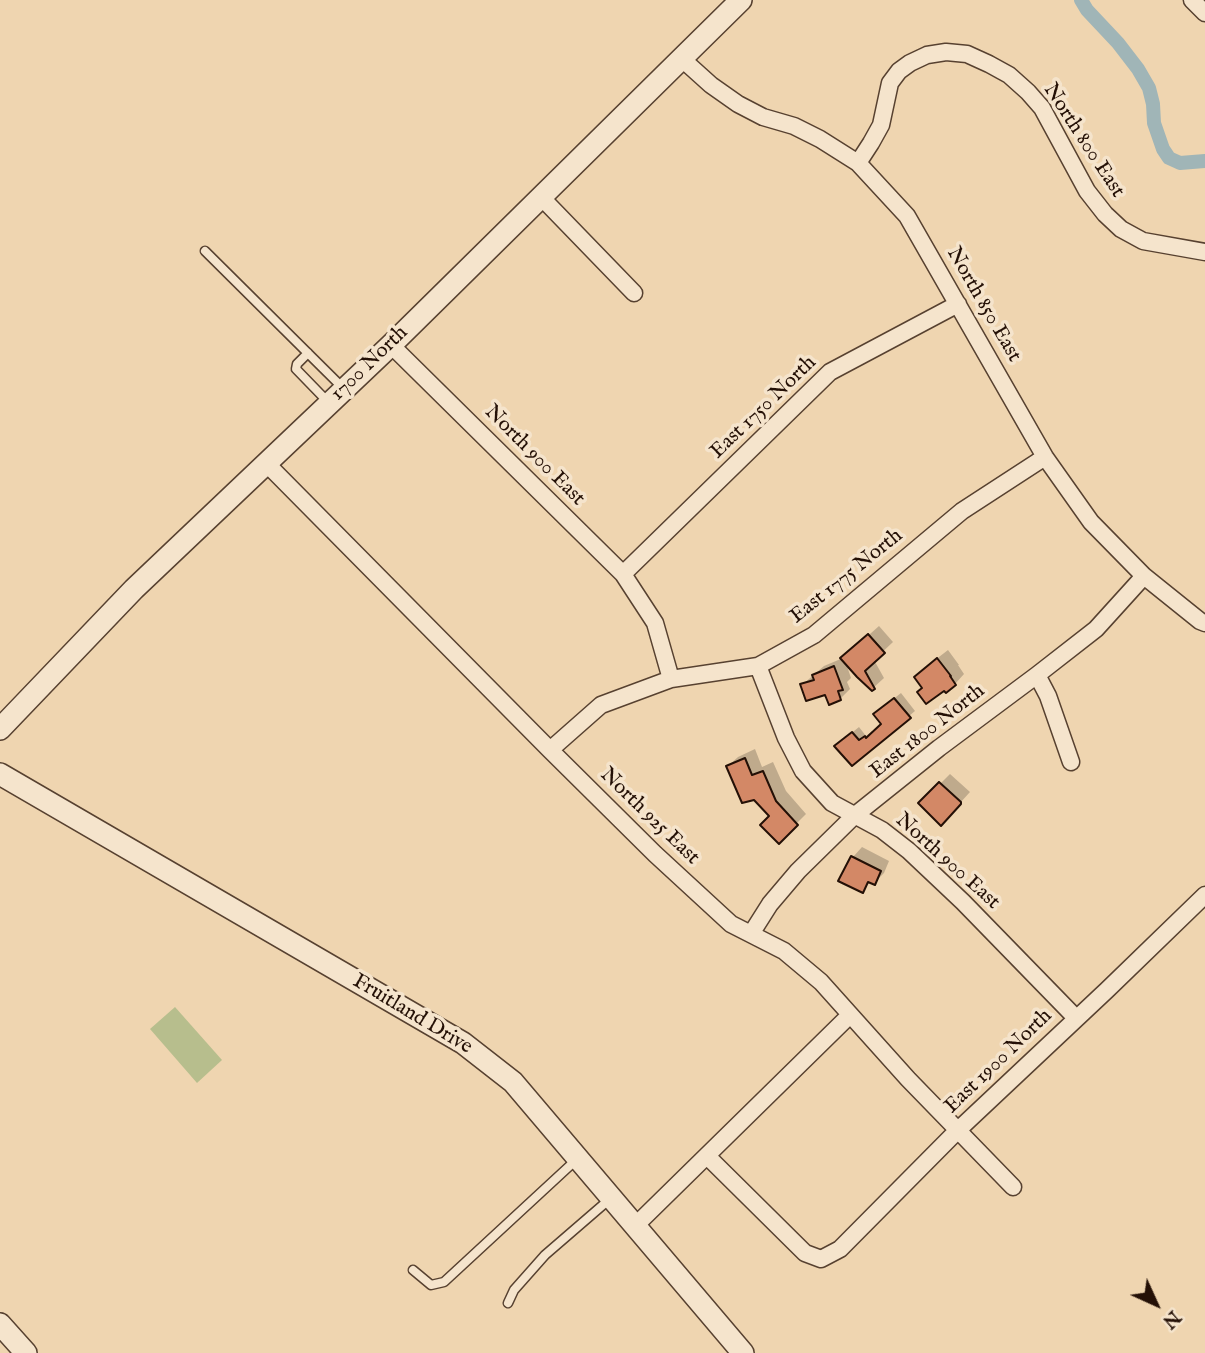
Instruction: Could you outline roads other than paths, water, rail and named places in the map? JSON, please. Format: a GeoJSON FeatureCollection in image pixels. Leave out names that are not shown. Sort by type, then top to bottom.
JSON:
{"type":"FeatureCollection","features":[{"type":"Feature","properties":{"kind":"street","name":"1700 North"},"geometry":{"type":"LineString","coordinates":[[0,729],[134,589],[391,345],[741,0]]}},
{"type":"Feature","properties":{"kind":"street"},"geometry":{"type":"LineString","coordinates":[[1192,0],[1205,13]]}},
{"type":"Feature","properties":{"kind":"street","name":"North 800 East"},"geometry":{"type":"LineString","coordinates":[[858,163],[881,125],[890,83],[899,71],[927,55],[946,52],[967,54],[1009,75],[1028,92],[1042,108],[1087,191],[1121,229],[1143,242],[1205,252]]}},
{"type":"Feature","properties":{"kind":"street","name":"North 850 East"},"geometry":{"type":"LineString","coordinates":[[681,58],[711,85],[738,104],[763,117],[794,126],[858,163],[907,216],[1045,457],[1091,522],[1144,576],[1205,622]]}},
{"type":"Feature","properties":{"kind":"street"},"geometry":{"type":"LineString","coordinates":[[542,198],[634,293]]}},
{"type":"Feature","properties":{"kind":"street","name":"East 1750 North"},"geometry":{"type":"LineString","coordinates":[[623,574],[830,372],[958,304]]}},
{"type":"Feature","properties":{"kind":"street","name":"North 900 East"},"geometry":{"type":"LineString","coordinates":[[391,345],[623,574],[655,623],[671,680]]}},
{"type":"Feature","properties":{"kind":"street","name":"East 1775 North"},"geometry":{"type":"LineString","coordinates":[[550,750],[601,705],[671,680],[758,666],[814,635],[962,511],[1045,457]]}},
{"type":"Feature","properties":{"kind":"street","name":"North 925 East"},"geometry":{"type":"LineString","coordinates":[[266,463],[655,854],[732,924],[784,951],[821,982],[957,1131],[1013,1187]]}},
{"type":"Feature","properties":{"kind":"street","name":"East 1800 North"},"geometry":{"type":"LineString","coordinates":[[751,934],[770,904],[798,871],[855,816],[939,747],[1096,629],[1144,576]]}},
{"type":"Feature","properties":{"kind":"street","name":"North 900 East"},"geometry":{"type":"LineString","coordinates":[[758,666],[786,738],[803,771],[832,803],[882,830],[909,851],[963,902],[1076,1018]]}},
{"type":"Feature","properties":{"kind":"street"},"geometry":{"type":"LineString","coordinates":[[1037,675],[1048,696],[1071,762]]}},
{"type":"Feature","properties":{"kind":"street","name":"Fruitland Drive"},"geometry":{"type":"LineString","coordinates":[[0,774],[463,1043],[513,1082],[743,1353]]}},
{"type":"Feature","properties":{"kind":"street","name":"East 1900 North"},"geometry":{"type":"LineString","coordinates":[[707,1156],[805,1253],[821,1259],[840,1249],[957,1131],[1205,895]]}},
{"type":"Feature","properties":{"kind":"street"},"geometry":{"type":"LineString","coordinates":[[635,1226],[850,1014]]}},
{"type":"Feature","properties":{"kind":"street"},"geometry":{"type":"LineString","coordinates":[[0,1324],[26,1353]]}},
{"type":"Feature","properties":{"kind":"lane"},"geometry":{"type":"LineString","coordinates":[[205,251],[308,353],[337,396]]}},
{"type":"Feature","properties":{"kind":"lane"},"geometry":{"type":"LineString","coordinates":[[308,353],[297,364],[296,369],[337,396]]}},
{"type":"Feature","properties":{"kind":"lane"},"geometry":{"type":"LineString","coordinates":[[412,1270],[431,1285],[444,1282],[578,1158]]}},
{"type":"Feature","properties":{"kind":"lane"},"geometry":{"type":"LineString","coordinates":[[508,1303],[514,1290],[545,1255],[611,1198]]}},
{"type":"Feature","properties":{"kind":"waterway"},"geometry":{"type":"LineString","coordinates":[[1081,0],[1118,43],[1149,88],[1154,123],[1169,158],[1180,163],[1205,161]]}}]}
